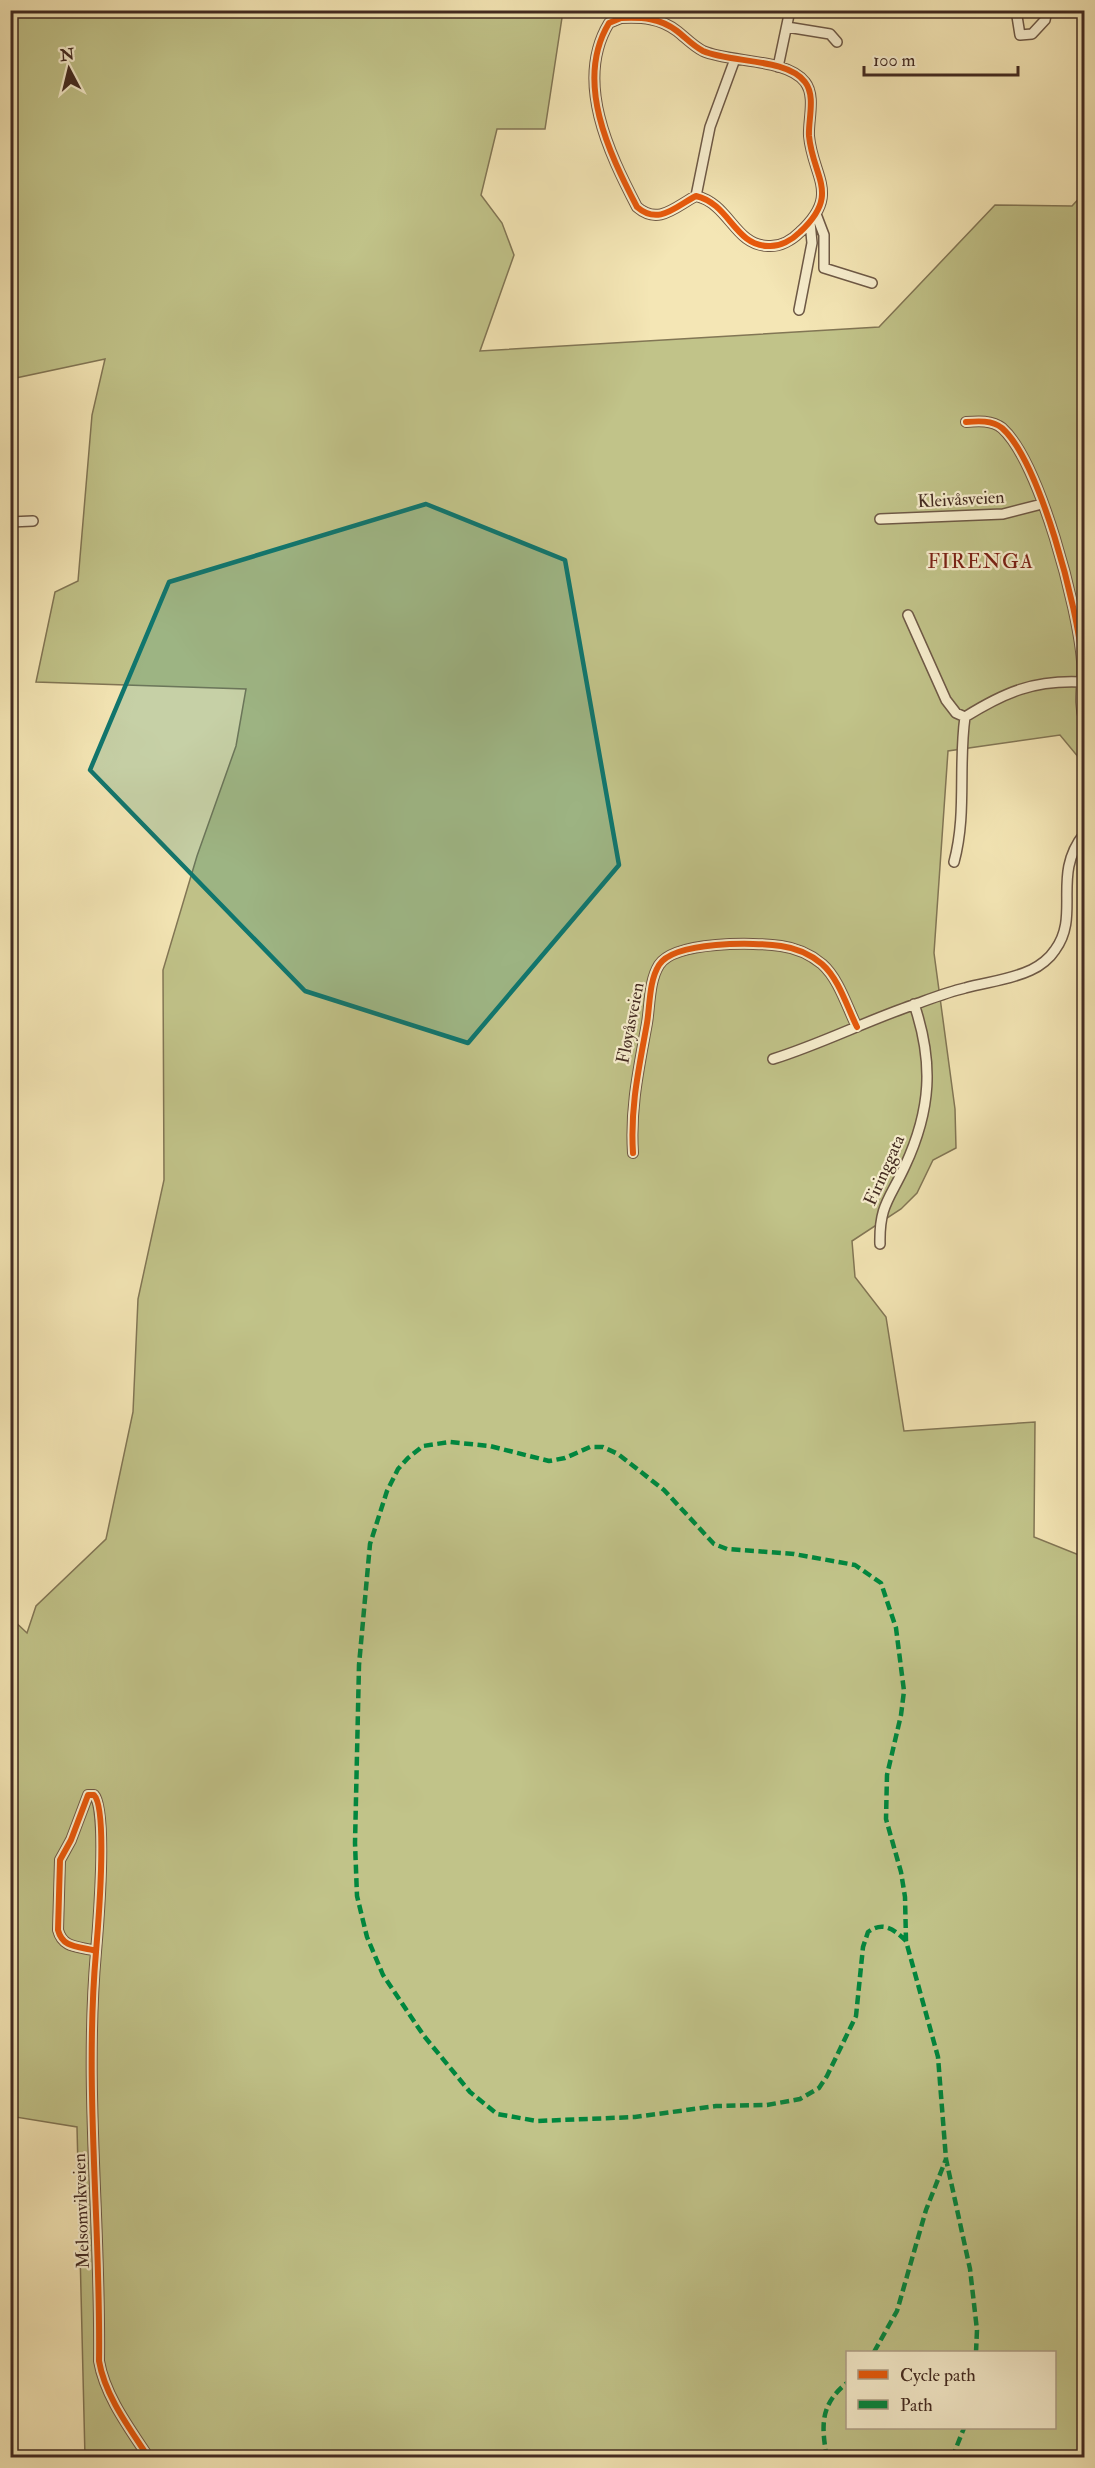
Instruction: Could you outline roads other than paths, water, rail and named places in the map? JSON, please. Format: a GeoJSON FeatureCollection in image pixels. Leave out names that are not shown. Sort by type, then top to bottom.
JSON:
{"type":"FeatureCollection","features":[{"type":"Feature","properties":{"kind":"street"},"geometry":{"type":"LineString","coordinates":[[778,67],[790,10]]}},
{"type":"Feature","properties":{"kind":"street"},"geometry":{"type":"LineString","coordinates":[[1016,10],[1020,35],[1032,34],[1045,20],[1047,10]]}},
{"type":"Feature","properties":{"kind":"street"},"geometry":{"type":"LineString","coordinates":[[799,310],[812,243],[813,218],[822,197],[822,181],[809,137],[810,94],[804,81],[798,75],[778,67],[704,51],[664,22],[649,19],[614,20],[609,23],[602,36],[594,86],[596,108],[637,207],[650,214],[663,215],[696,196],[714,202],[746,238],[763,246],[781,244],[813,218]]}},
{"type":"Feature","properties":{"kind":"street"},"geometry":{"type":"LineString","coordinates":[[787,27],[830,34],[837,42]]}},
{"type":"Feature","properties":{"kind":"street"},"geometry":{"type":"LineString","coordinates":[[696,196],[710,127],[735,59]]}},
{"type":"Feature","properties":{"kind":"street"},"geometry":{"type":"LineString","coordinates":[[813,218],[824,235],[824,268],[872,283]]}},
{"type":"Feature","properties":{"kind":"street"},"geometry":{"type":"LineString","coordinates":[[966,422],[982,421],[1001,428],[1024,463],[1042,504],[1059,549],[1081,652],[1084,720]]}},
{"type":"Feature","properties":{"kind":"street","name":"Kleivåsveien"},"geometry":{"type":"LineString","coordinates":[[880,519],[1003,514],[1042,504]]}},
{"type":"Feature","properties":{"kind":"street"},"geometry":{"type":"LineString","coordinates":[[10,522],[33,521]]}},
{"type":"Feature","properties":{"kind":"street"},"geometry":{"type":"LineString","coordinates":[[908,615],[946,700],[956,713],[964,717]]}},
{"type":"Feature","properties":{"kind":"street"},"geometry":{"type":"LineString","coordinates":[[964,717],[1012,691],[1032,684],[1081,682]]}},
{"type":"Feature","properties":{"kind":"street"},"geometry":{"type":"LineString","coordinates":[[954,862],[961,838],[964,717]]}},
{"type":"Feature","properties":{"kind":"street"},"geometry":{"type":"LineString","coordinates":[[773,1059],[914,1004],[965,988],[1004,980],[1033,969],[1047,958],[1059,942],[1066,921],[1068,865],[1077,843],[1084,834]]}},
{"type":"Feature","properties":{"kind":"street","name":"Fløyåsveien"},"geometry":{"type":"LineString","coordinates":[[633,1153],[633,1094],[652,984],[659,965],[673,953],[711,946],[762,945],[780,946],[803,952],[832,975],[857,1027]]}},
{"type":"Feature","properties":{"kind":"street","name":"Firinggata"},"geometry":{"type":"LineString","coordinates":[[880,1244],[879,1220],[883,1205],[913,1148],[924,1109],[927,1051],[914,1004]]}},
{"type":"Feature","properties":{"kind":"street","name":"Melsomvikveien"},"geometry":{"type":"LineString","coordinates":[[96,1951],[67,1944],[61,1938],[58,1930],[60,1860],[71,1840],[88,1796],[94,1795],[99,1805],[101,1869],[96,1951],[90,2048],[99,2249],[99,2361],[109,2392],[149,2457]]}},
{"type":"Feature","properties":{"kind":"district","name":"FIRENGA"},"geometry":{"type":"Point","coordinates":[981,561]}}]}
